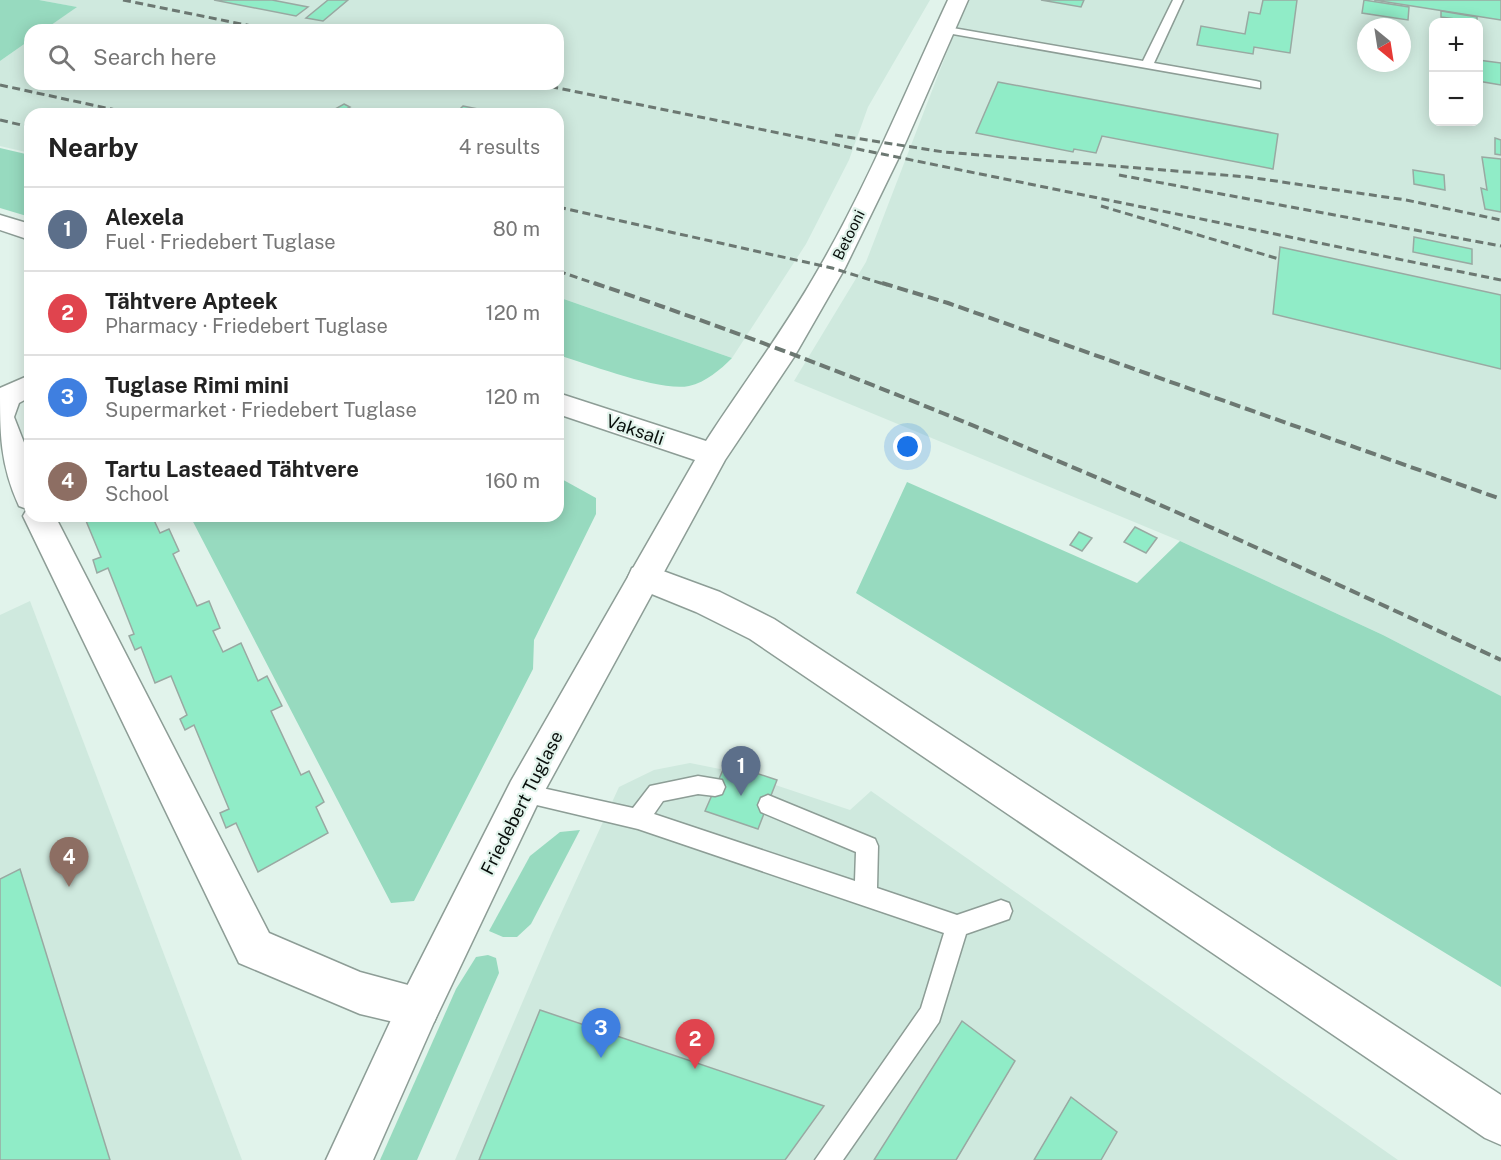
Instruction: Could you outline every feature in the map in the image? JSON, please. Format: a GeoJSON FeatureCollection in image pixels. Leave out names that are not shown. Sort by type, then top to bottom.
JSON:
{"type":"FeatureCollection","features":[{"type":"Feature","properties":{"kind":"street","name":"Betooni"},"geometry":{"type":"LineString","coordinates":[[713,455],[745,404],[784,350],[832,268],[947,30],[958,0]]}},
{"type":"Feature","properties":{"kind":"street"},"geometry":{"type":"LineString","coordinates":[[0,222],[24,230]]}},
{"type":"Feature","properties":{"kind":"street"},"geometry":{"type":"LineString","coordinates":[[24,388],[6,397],[0,417],[24,482]]}},
{"type":"Feature","properties":{"kind":"street","name":"Vaksali"},"geometry":{"type":"LineString","coordinates":[[564,405],[713,455]]}},
{"type":"Feature","properties":{"kind":"street","name":"Friedebert Tuglase"},"geometry":{"type":"LineString","coordinates":[[349,1160],[419,1007],[524,793],[713,455]]}},
{"type":"Feature","properties":{"kind":"street"},"geometry":{"type":"LineString","coordinates":[[42,522],[255,948],[360,993],[419,1007]]}},
{"type":"Feature","properties":{"kind":"street"},"geometry":{"type":"LineString","coordinates":[[644,577],[708,602],[762,629],[1501,1122]]}},
{"type":"Feature","properties":{"kind":"lane"},"geometry":{"type":"LineString","coordinates":[[1147,65],[1178,0]]}},
{"type":"Feature","properties":{"kind":"lane"},"geometry":{"type":"LineString","coordinates":[[947,30],[1256,85]]}},
{"type":"Feature","properties":{"kind":"lane"},"geometry":{"type":"LineString","coordinates":[[638,819],[657,793],[698,785],[715,787]]}},
{"type":"Feature","properties":{"kind":"lane"},"geometry":{"type":"LineString","coordinates":[[524,793],[638,819],[957,926],[1001,911]]}},
{"type":"Feature","properties":{"kind":"lane"},"geometry":{"type":"LineString","coordinates":[[768,805],[867,846],[866,896]]}},
{"type":"Feature","properties":{"kind":"lane"},"geometry":{"type":"LineString","coordinates":[[828,1160],[931,1014],[957,926]]}},
{"type":"Feature","properties":{"kind":"shaded area"},"geometry":{"type":"Polygon","coordinates":[[[39,0],[930,0],[868,107],[849,160],[806,244],[732,358],[564,299],[564,108],[24,108],[24,152],[0,146],[0,61],[24,44],[24,90],[564,90],[564,24],[52,24],[76,7],[39,0]]]}},
{"type":"Feature","properties":{"kind":"shaded area"},"geometry":{"type":"Polygon","coordinates":[[[967,0],[1501,0],[1501,696],[1383,635],[1180,541],[794,381],[866,262],[967,0]]]}},
{"type":"Feature","properties":{"kind":"shaded area"},"geometry":{"type":"Polygon","coordinates":[[[30,601],[242,1160],[0,1160],[0,615],[30,601]]]}},
{"type":"Feature","properties":{"kind":"shaded area"},"geometry":{"type":"Polygon","coordinates":[[[690,763],[740,773],[850,810],[871,791],[1398,1160],[455,1160],[552,933],[619,787],[654,770],[690,763]]]}},
{"type":"Feature","properties":{"kind":"green space"},"geometry":{"type":"Polygon","coordinates":[[[0,0],[39,0],[77,7],[53,24],[24,24],[24,44],[0,61],[0,0]]]}},
{"type":"Feature","properties":{"kind":"green space"},"geometry":{"type":"Polygon","coordinates":[[[0,148],[24,154],[24,215],[0,208],[0,148]]]}},
{"type":"Feature","properties":{"kind":"green space"},"geometry":{"type":"Polygon","coordinates":[[[564,299],[732,358],[707,379],[689,386],[661,385],[564,357],[564,299]]]}},
{"type":"Feature","properties":{"kind":"green space"},"geometry":{"type":"Polygon","coordinates":[[[564,480],[596,498],[596,514],[534,640],[533,669],[414,901],[391,903],[193,522],[564,522],[564,480]]]}},
{"type":"Feature","properties":{"kind":"green space"},"geometry":{"type":"Polygon","coordinates":[[[907,482],[1137,583],[1180,541],[1383,635],[1501,696],[1501,987],[856,593],[907,482]]]}},
{"type":"Feature","properties":{"kind":"green space"},"geometry":{"type":"Polygon","coordinates":[[[580,830],[531,924],[517,937],[503,937],[489,931],[530,856],[560,832],[580,830]]]}},
{"type":"Feature","properties":{"kind":"green space"},"geometry":{"type":"Polygon","coordinates":[[[488,955],[496,958],[499,973],[417,1160],[380,1160],[456,989],[476,957],[488,955]]]}},
{"type":"Feature","properties":{"kind":"building"},"geometry":{"type":"Polygon","coordinates":[[[214,0],[272,0],[308,7],[296,16],[214,0]]]}},
{"type":"Feature","properties":{"kind":"building"},"geometry":{"type":"Polygon","coordinates":[[[328,0],[348,0],[323,21],[306,18],[328,0]]]}},
{"type":"Feature","properties":{"kind":"building"},"geometry":{"type":"Polygon","coordinates":[[[1041,0],[1084,0],[1081,7],[1041,0]]]}},
{"type":"Feature","properties":{"kind":"building"},"geometry":{"type":"Polygon","coordinates":[[[1263,0],[1297,0],[1290,53],[1254,47],[1253,54],[1197,45],[1201,26],[1245,34],[1249,12],[1260,14],[1263,0]]]}},
{"type":"Feature","properties":{"kind":"building"},"geometry":{"type":"Polygon","coordinates":[[[1364,0],[1409,7],[1408,18],[1362,13],[1364,0]]]}},
{"type":"Feature","properties":{"kind":"building"},"geometry":{"type":"Polygon","coordinates":[[[1374,0],[1501,0],[1501,20],[1374,0]]]}},
{"type":"Feature","properties":{"kind":"building"},"geometry":{"type":"Polygon","coordinates":[[[1441,11],[1477,18],[1448,18],[1441,17],[1441,11]]]}},
{"type":"Feature","properties":{"kind":"building"},"geometry":{"type":"Polygon","coordinates":[[[1483,61],[1501,63],[1501,85],[1483,82],[1483,61]]]}},
{"type":"Feature","properties":{"kind":"building"},"geometry":{"type":"Polygon","coordinates":[[[998,82],[1278,134],[1273,169],[1102,136],[1096,153],[1074,149],[1073,152],[976,133],[998,82]]]}},
{"type":"Feature","properties":{"kind":"building"},"geometry":{"type":"Polygon","coordinates":[[[344,104],[350,107],[348,108],[337,108],[344,104]]]}},
{"type":"Feature","properties":{"kind":"building"},"geometry":{"type":"Polygon","coordinates":[[[1495,138],[1501,140],[1501,155],[1495,154],[1495,138]]]}},
{"type":"Feature","properties":{"kind":"building"},"geometry":{"type":"Polygon","coordinates":[[[1482,157],[1501,159],[1501,212],[1485,209],[1481,188],[1487,190],[1482,157]]]}},
{"type":"Feature","properties":{"kind":"building"},"geometry":{"type":"Polygon","coordinates":[[[1413,170],[1444,175],[1445,190],[1414,184],[1413,170]]]}},
{"type":"Feature","properties":{"kind":"building"},"geometry":{"type":"Polygon","coordinates":[[[1414,237],[1472,249],[1472,264],[1413,252],[1414,237]]]}},
{"type":"Feature","properties":{"kind":"building"},"geometry":{"type":"Polygon","coordinates":[[[1280,247],[1501,295],[1501,369],[1273,314],[1280,247]]]}},
{"type":"Feature","properties":{"kind":"building"},"geometry":{"type":"Polygon","coordinates":[[[86,522],[155,522],[160,533],[169,529],[179,551],[173,554],[197,606],[209,601],[220,628],[213,631],[223,652],[241,643],[258,681],[267,676],[282,706],[271,711],[301,775],[309,771],[324,802],[316,807],[328,833],[258,872],[236,823],[226,828],[220,813],[229,809],[194,725],[185,730],[180,719],[187,715],[171,676],[155,683],[141,647],[135,650],[129,636],[134,634],[108,568],[97,573],[93,560],[101,557],[86,522]]]}},
{"type":"Feature","properties":{"kind":"building"},"geometry":{"type":"Polygon","coordinates":[[[1135,527],[1157,538],[1146,553],[1124,542],[1135,527]]]}},
{"type":"Feature","properties":{"kind":"building"},"geometry":{"type":"Polygon","coordinates":[[[1079,532],[1092,538],[1082,551],[1070,545],[1079,532]]]}},
{"type":"Feature","properties":{"kind":"building"},"geometry":{"type":"Polygon","coordinates":[[[726,763],[777,780],[758,829],[705,811],[726,763]]]}},
{"type":"Feature","properties":{"kind":"building"},"geometry":{"type":"Polygon","coordinates":[[[20,869],[110,1160],[0,1160],[0,879],[20,869]]]}},
{"type":"Feature","properties":{"kind":"building"},"geometry":{"type":"Polygon","coordinates":[[[540,1010],[824,1106],[785,1160],[479,1160],[540,1010]]]}},
{"type":"Feature","properties":{"kind":"building"},"geometry":{"type":"Polygon","coordinates":[[[962,1021],[1015,1061],[956,1160],[874,1160],[962,1021]]]}},
{"type":"Feature","properties":{"kind":"building"},"geometry":{"type":"Polygon","coordinates":[[[1071,1097],[1117,1132],[1101,1160],[1034,1160],[1071,1097]]]}},
{"type":"Feature","properties":{"kind":"railway"},"geometry":{"type":"LineString","coordinates":[[123,0],[241,24]]}},
{"type":"Feature","properties":{"kind":"railway"},"geometry":{"type":"LineString","coordinates":[[0,85],[106,108]]}},
{"type":"Feature","properties":{"kind":"railway"},"geometry":{"type":"LineString","coordinates":[[564,89],[1501,280]]}},
{"type":"Feature","properties":{"kind":"railway"},"geometry":{"type":"LineString","coordinates":[[0,120],[24,126]]}},
{"type":"Feature","properties":{"kind":"railway"},"geometry":{"type":"LineString","coordinates":[[835,135],[944,152],[1248,177],[1406,200],[1501,220]]}},
{"type":"Feature","properties":{"kind":"railway"},"geometry":{"type":"LineString","coordinates":[[1119,175],[1501,246]]}},
{"type":"Feature","properties":{"kind":"railway"},"geometry":{"type":"LineString","coordinates":[[1101,206],[1279,259]]}},
{"type":"Feature","properties":{"kind":"railway"},"geometry":{"type":"LineString","coordinates":[[564,208],[832,268],[887,285]]}},
{"type":"Feature","properties":{"kind":"railway"},"geometry":{"type":"LineString","coordinates":[[564,273],[599,285]]}},
{"type":"Feature","properties":{"kind":"railway"},"geometry":{"type":"LineString","coordinates":[[594,283],[825,367],[1053,459],[1278,557],[1501,660]]}},
{"type":"Feature","properties":{"kind":"railway"},"geometry":{"type":"LineString","coordinates":[[882,283],[948,303],[1501,499]]}},
{"type":"Feature","properties":{"kind":"place","name":"Alexela"},"geometry":{"type":"Point","coordinates":[741,796]}},
{"type":"Feature","properties":{"kind":"place","name":"Tartu Lasteaed Tähtvere"},"geometry":{"type":"Point","coordinates":[69,887]}},
{"type":"Feature","properties":{"kind":"place","name":"Tuglase Rimi mini"},"geometry":{"type":"Point","coordinates":[601,1058]}},
{"type":"Feature","properties":{"kind":"place","name":"Tähtvere Apteek"},"geometry":{"type":"Point","coordinates":[695,1069]}}]}
